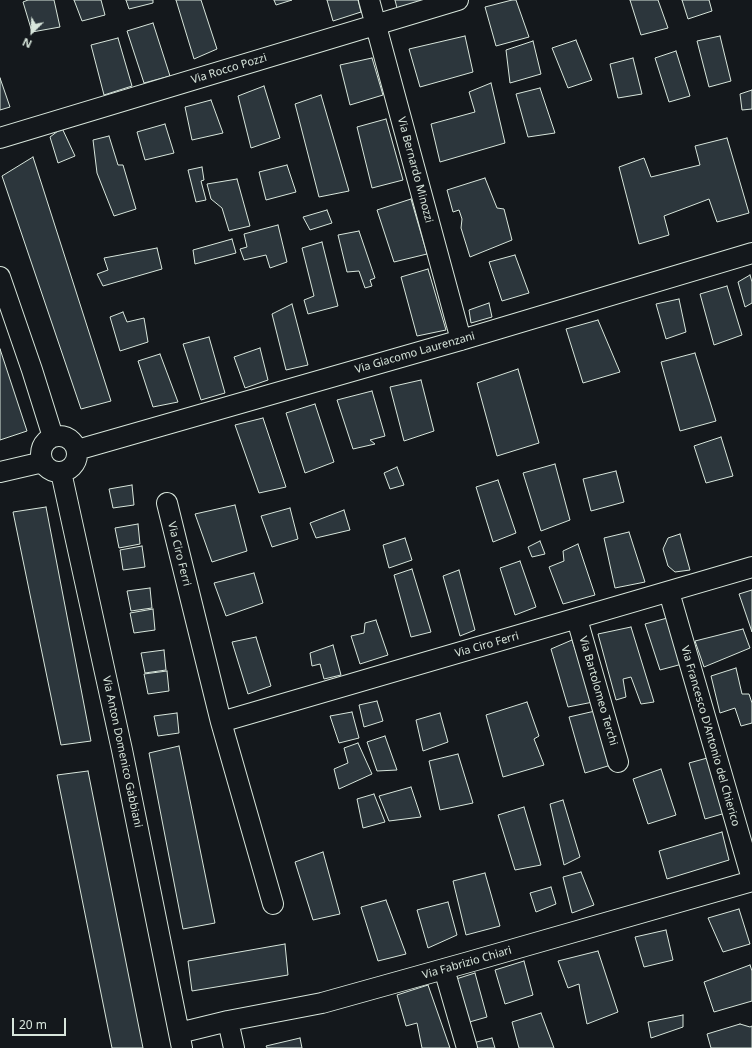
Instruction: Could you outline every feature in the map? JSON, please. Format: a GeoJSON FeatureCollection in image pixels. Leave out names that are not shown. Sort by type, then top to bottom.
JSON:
{"type":"FeatureCollection","features":[{"type":"Feature","properties":{"kind":"street","name":"Via Bernardo Minozzi"},"geometry":{"type":"LineString","coordinates":[[369,0],[461,340]]}},
{"type":"Feature","properties":{"kind":"street","name":"Via Rocco Pozzi"},"geometry":{"type":"LineString","coordinates":[[0,138],[458,0]]}},
{"type":"Feature","properties":{"kind":"street","name":"Via Giacomo Laurenzani"},"geometry":{"type":"LineString","coordinates":[[77,450],[461,340],[752,253]]}},
{"type":"Feature","properties":{"kind":"street"},"geometry":{"type":"LineString","coordinates":[[0,277],[53,437]]}},
{"type":"Feature","properties":{"kind":"street"},"geometry":{"type":"LineString","coordinates":[[53,437],[65,437],[70,440],[77,450],[75,462],[67,471],[55,472],[50,470],[46,467],[41,457],[41,451],[44,445],[53,437]]}},
{"type":"Feature","properties":{"kind":"street"},"geometry":{"type":"LineString","coordinates":[[0,472],[43,462]]}},
{"type":"Feature","properties":{"kind":"street","name":"Via Anton Domenico Gabbiani"},"geometry":{"type":"LineString","coordinates":[[61,472],[122,750],[181,1041]]}},
{"type":"Feature","properties":{"kind":"street","name":"Via Ciro Ferri"},"geometry":{"type":"LineString","coordinates":[[167,503],[221,722],[273,904]]}},
{"type":"Feature","properties":{"kind":"street","name":"Via Ciro Ferri"},"geometry":{"type":"LineString","coordinates":[[221,722],[752,567]]}},
{"type":"Feature","properties":{"kind":"street","name":"Via Francesco D'Antonio del Chierico"},"geometry":{"type":"LineString","coordinates":[[669,592],[752,880]]}},
{"type":"Feature","properties":{"kind":"street","name":"Via Bartolomeo Terchi"},"geometry":{"type":"LineString","coordinates":[[577,619],[618,762]]}},
{"type":"Feature","properties":{"kind":"street","name":"Via Fabrizio Chiari"},"geometry":{"type":"LineString","coordinates":[[181,1041],[228,1021],[322,1003],[752,880]]}},
{"type":"Feature","properties":{"kind":"street"},"geometry":{"type":"LineString","coordinates":[[444,969],[467,1048]]}},
{"type":"Feature","properties":{"kind":"street"},"geometry":{"type":"LineString","coordinates":[[228,1021],[234,1048]]}},
{"type":"Feature","properties":{"kind":"building"},"geometry":{"type":"Polygon","coordinates":[[[28,0],[54,0],[60,27],[32,32],[23,2],[28,0]]]}},
{"type":"Feature","properties":{"kind":"building"},"geometry":{"type":"Polygon","coordinates":[[[74,0],[101,0],[105,15],[82,21],[74,0]]]}},
{"type":"Feature","properties":{"kind":"building"},"geometry":{"type":"Polygon","coordinates":[[[126,0],[153,0],[153,3],[129,9],[126,0]]]}},
{"type":"Feature","properties":{"kind":"building"},"geometry":{"type":"Polygon","coordinates":[[[176,0],[201,0],[217,49],[194,59],[176,0]]]}},
{"type":"Feature","properties":{"kind":"building"},"geometry":{"type":"Polygon","coordinates":[[[274,0],[292,0],[276,5],[274,0]]]}},
{"type":"Feature","properties":{"kind":"building"},"geometry":{"type":"Polygon","coordinates":[[[327,0],[358,0],[361,12],[333,21],[327,0]]]}},
{"type":"Feature","properties":{"kind":"building"},"geometry":{"type":"Polygon","coordinates":[[[395,0],[423,0],[423,2],[397,8],[395,0]]]}},
{"type":"Feature","properties":{"kind":"building"},"geometry":{"type":"Polygon","coordinates":[[[516,0],[529,37],[496,46],[485,7],[516,0]]]}},
{"type":"Feature","properties":{"kind":"building"},"geometry":{"type":"Polygon","coordinates":[[[630,0],[658,0],[668,28],[641,35],[630,0]]]}},
{"type":"Feature","properties":{"kind":"building"},"geometry":{"type":"Polygon","coordinates":[[[682,0],[709,0],[712,11],[688,19],[682,0]]]}},
{"type":"Feature","properties":{"kind":"building"},"geometry":{"type":"Polygon","coordinates":[[[153,23],[170,76],[144,83],[127,31],[153,23]]]}},
{"type":"Feature","properties":{"kind":"building"},"geometry":{"type":"Polygon","coordinates":[[[465,36],[473,72],[420,87],[409,49],[465,36]]]}},
{"type":"Feature","properties":{"kind":"building"},"geometry":{"type":"Polygon","coordinates":[[[720,36],[731,81],[709,87],[697,41],[720,36]]]}},
{"type":"Feature","properties":{"kind":"building"},"geometry":{"type":"Polygon","coordinates":[[[118,38],[132,86],[104,95],[91,45],[118,38]]]}},
{"type":"Feature","properties":{"kind":"building"},"geometry":{"type":"Polygon","coordinates":[[[576,40],[592,80],[568,88],[552,48],[576,40]]]}},
{"type":"Feature","properties":{"kind":"building"},"geometry":{"type":"Polygon","coordinates":[[[533,41],[541,74],[510,83],[506,50],[533,41]]]}},
{"type":"Feature","properties":{"kind":"building"},"geometry":{"type":"Polygon","coordinates":[[[676,51],[690,96],[669,102],[655,58],[676,51]]]}},
{"type":"Feature","properties":{"kind":"building"},"geometry":{"type":"Polygon","coordinates":[[[372,58],[383,95],[350,105],[340,65],[372,58]]]}},
{"type":"Feature","properties":{"kind":"building"},"geometry":{"type":"Polygon","coordinates":[[[633,58],[642,94],[618,98],[610,64],[633,58]]]}},
{"type":"Feature","properties":{"kind":"building"},"geometry":{"type":"Polygon","coordinates":[[[0,78],[10,107],[0,110],[0,78]]]}},
{"type":"Feature","properties":{"kind":"building"},"geometry":{"type":"Polygon","coordinates":[[[491,83],[505,143],[440,162],[431,124],[475,112],[469,92],[491,83]]]}},
{"type":"Feature","properties":{"kind":"building"},"geometry":{"type":"Polygon","coordinates":[[[264,86],[280,138],[251,148],[238,96],[264,86]]]}},
{"type":"Feature","properties":{"kind":"building"},"geometry":{"type":"Polygon","coordinates":[[[540,88],[555,133],[528,137],[516,94],[540,88]]]}},
{"type":"Feature","properties":{"kind":"building"},"geometry":{"type":"Polygon","coordinates":[[[752,90],[752,109],[742,110],[740,94],[752,90]]]}},
{"type":"Feature","properties":{"kind":"building"},"geometry":{"type":"Polygon","coordinates":[[[321,95],[349,191],[319,197],[295,104],[321,95]]]}},
{"type":"Feature","properties":{"kind":"building"},"geometry":{"type":"Polygon","coordinates":[[[211,100],[223,133],[192,140],[185,107],[211,100]]]}},
{"type":"Feature","properties":{"kind":"building"},"geometry":{"type":"Polygon","coordinates":[[[386,119],[403,180],[372,188],[357,127],[386,119]]]}},
{"type":"Feature","properties":{"kind":"building"},"geometry":{"type":"Polygon","coordinates":[[[165,124],[174,153],[145,160],[137,132],[165,124]]]}},
{"type":"Feature","properties":{"kind":"building"},"geometry":{"type":"Polygon","coordinates":[[[62,128],[75,156],[58,163],[50,137],[62,128]]]}},
{"type":"Feature","properties":{"kind":"building"},"geometry":{"type":"Polygon","coordinates":[[[109,136],[118,165],[123,165],[136,209],[114,216],[97,173],[93,140],[109,136]]]}},
{"type":"Feature","properties":{"kind":"building"},"geometry":{"type":"Polygon","coordinates":[[[727,138],[749,213],[717,222],[709,199],[664,216],[669,235],[639,244],[619,167],[644,158],[651,177],[700,165],[695,146],[727,138]]]}},
{"type":"Feature","properties":{"kind":"building"},"geometry":{"type":"Polygon","coordinates":[[[33,157],[111,401],[81,409],[2,176],[33,157]]]}},
{"type":"Feature","properties":{"kind":"building"},"geometry":{"type":"Polygon","coordinates":[[[287,165],[296,192],[266,200],[259,172],[287,165]]]}},
{"type":"Feature","properties":{"kind":"building"},"geometry":{"type":"Polygon","coordinates":[[[202,167],[204,180],[201,181],[206,200],[196,202],[188,170],[202,167]]]}},
{"type":"Feature","properties":{"kind":"building"},"geometry":{"type":"Polygon","coordinates":[[[485,178],[497,208],[504,209],[512,240],[470,257],[461,228],[462,219],[459,210],[453,212],[447,190],[485,178]]]}},
{"type":"Feature","properties":{"kind":"building"},"geometry":{"type":"Polygon","coordinates":[[[237,179],[250,226],[229,231],[222,208],[211,199],[207,184],[237,179]]]}},
{"type":"Feature","properties":{"kind":"building"},"geometry":{"type":"Polygon","coordinates":[[[411,199],[427,254],[394,262],[377,210],[411,199]]]}},
{"type":"Feature","properties":{"kind":"building"},"geometry":{"type":"Polygon","coordinates":[[[327,210],[332,223],[310,230],[303,217],[327,210]]]}},
{"type":"Feature","properties":{"kind":"building"},"geometry":{"type":"Polygon","coordinates":[[[278,225],[287,262],[270,268],[266,255],[244,260],[240,249],[247,247],[244,234],[278,225]]]}},
{"type":"Feature","properties":{"kind":"building"},"geometry":{"type":"Polygon","coordinates":[[[359,231],[375,278],[370,280],[372,286],[365,288],[359,271],[347,272],[338,235],[359,231]]]}},
{"type":"Feature","properties":{"kind":"building"},"geometry":{"type":"Polygon","coordinates":[[[232,239],[236,253],[195,264],[193,250],[232,239]]]}},
{"type":"Feature","properties":{"kind":"building"},"geometry":{"type":"Polygon","coordinates":[[[322,242],[338,306],[308,314],[304,300],[314,296],[302,248],[322,242]]]}},
{"type":"Feature","properties":{"kind":"building"},"geometry":{"type":"Polygon","coordinates":[[[157,248],[162,269],[103,286],[97,274],[108,270],[104,258],[157,248]]]}},
{"type":"Feature","properties":{"kind":"building"},"geometry":{"type":"Polygon","coordinates":[[[515,255],[529,293],[502,301],[489,262],[515,255]]]}},
{"type":"Feature","properties":{"kind":"building"},"geometry":{"type":"Polygon","coordinates":[[[428,269],[446,330],[417,336],[401,277],[428,269]]]}},
{"type":"Feature","properties":{"kind":"building"},"geometry":{"type":"Polygon","coordinates":[[[750,275],[752,282],[752,303],[745,307],[738,282],[750,275]]]}},
{"type":"Feature","properties":{"kind":"building"},"geometry":{"type":"Polygon","coordinates":[[[727,286],[742,335],[714,345],[700,294],[727,286]]]}},
{"type":"Feature","properties":{"kind":"building"},"geometry":{"type":"Polygon","coordinates":[[[679,299],[686,332],[666,339],[656,304],[679,299]]]}},
{"type":"Feature","properties":{"kind":"building"},"geometry":{"type":"Polygon","coordinates":[[[489,303],[492,317],[471,323],[469,310],[489,303]]]}},
{"type":"Feature","properties":{"kind":"building"},"geometry":{"type":"Polygon","coordinates":[[[292,304],[308,365],[286,370],[272,314],[292,304]]]}},
{"type":"Feature","properties":{"kind":"building"},"geometry":{"type":"Polygon","coordinates":[[[123,312],[127,322],[144,318],[148,342],[120,351],[110,317],[123,312]]]}},
{"type":"Feature","properties":{"kind":"building"},"geometry":{"type":"Polygon","coordinates":[[[598,320],[620,372],[583,383],[566,329],[598,320]]]}},
{"type":"Feature","properties":{"kind":"building"},"geometry":{"type":"Polygon","coordinates":[[[209,337],[225,393],[201,400],[183,344],[209,337]]]}},
{"type":"Feature","properties":{"kind":"building"},"geometry":{"type":"Polygon","coordinates":[[[260,348],[268,380],[245,388],[234,357],[260,348]]]}},
{"type":"Feature","properties":{"kind":"building"},"geometry":{"type":"Polygon","coordinates":[[[0,349],[27,431],[0,440],[0,349]]]}},
{"type":"Feature","properties":{"kind":"building"},"geometry":{"type":"Polygon","coordinates":[[[695,353],[716,421],[680,431],[661,362],[695,353]]]}},
{"type":"Feature","properties":{"kind":"building"},"geometry":{"type":"Polygon","coordinates":[[[160,354],[178,402],[153,407],[138,361],[160,354]]]}},
{"type":"Feature","properties":{"kind":"building"},"geometry":{"type":"Polygon","coordinates":[[[518,369],[539,443],[497,456],[477,383],[518,369]]]}},
{"type":"Feature","properties":{"kind":"building"},"geometry":{"type":"Polygon","coordinates":[[[421,380],[434,431],[404,441],[390,387],[421,380]]]}},
{"type":"Feature","properties":{"kind":"building"},"geometry":{"type":"Polygon","coordinates":[[[372,391],[385,436],[370,440],[375,444],[353,449],[337,400],[372,391]]]}},
{"type":"Feature","properties":{"kind":"building"},"geometry":{"type":"Polygon","coordinates":[[[315,404],[334,462],[305,473],[286,413],[315,404]]]}},
{"type":"Feature","properties":{"kind":"building"},"geometry":{"type":"Polygon","coordinates":[[[263,418],[286,487],[259,493],[235,425],[263,418]]]}},
{"type":"Feature","properties":{"kind":"building"},"geometry":{"type":"Polygon","coordinates":[[[721,437],[733,476],[706,483],[694,446],[721,437]]]}},
{"type":"Feature","properties":{"kind":"building"},"geometry":{"type":"Polygon","coordinates":[[[555,464],[570,520],[541,531],[523,473],[555,464]]]}},
{"type":"Feature","properties":{"kind":"building"},"geometry":{"type":"Polygon","coordinates":[[[397,467],[404,485],[390,489],[384,473],[397,467]]]}},
{"type":"Feature","properties":{"kind":"building"},"geometry":{"type":"Polygon","coordinates":[[[616,471],[624,502],[591,511],[583,479],[616,471]]]}},
{"type":"Feature","properties":{"kind":"building"},"geometry":{"type":"Polygon","coordinates":[[[498,480],[516,533],[493,542],[476,487],[498,480]]]}},
{"type":"Feature","properties":{"kind":"building"},"geometry":{"type":"Polygon","coordinates":[[[132,485],[134,505],[113,508],[109,489],[132,485]]]}},
{"type":"Feature","properties":{"kind":"building"},"geometry":{"type":"Polygon","coordinates":[[[235,505],[247,551],[212,562],[195,514],[235,505]]]}},
{"type":"Feature","properties":{"kind":"building"},"geometry":{"type":"Polygon","coordinates":[[[46,507],[91,741],[61,745],[13,512],[46,507]]]}},
{"type":"Feature","properties":{"kind":"building"},"geometry":{"type":"Polygon","coordinates":[[[290,508],[298,539],[272,547],[261,516],[290,508]]]}},
{"type":"Feature","properties":{"kind":"building"},"geometry":{"type":"Polygon","coordinates":[[[344,510],[350,530],[316,538],[310,523],[344,510]]]}},
{"type":"Feature","properties":{"kind":"building"},"geometry":{"type":"Polygon","coordinates":[[[138,524],[140,544],[119,548],[115,528],[138,524]]]}},
{"type":"Feature","properties":{"kind":"building"},"geometry":{"type":"Polygon","coordinates":[[[629,532],[645,582],[615,588],[604,538],[629,532]]]}},
{"type":"Feature","properties":{"kind":"building"},"geometry":{"type":"Polygon","coordinates":[[[680,534],[690,570],[675,572],[668,566],[663,549],[668,538],[680,534]]]}},
{"type":"Feature","properties":{"kind":"building"},"geometry":{"type":"Polygon","coordinates":[[[405,538],[412,560],[389,568],[383,545],[405,538]]]}},
{"type":"Feature","properties":{"kind":"building"},"geometry":{"type":"Polygon","coordinates":[[[540,541],[545,554],[532,557],[528,547],[540,541]]]}},
{"type":"Feature","properties":{"kind":"building"},"geometry":{"type":"Polygon","coordinates":[[[578,544],[595,595],[563,604],[549,567],[564,561],[563,551],[578,544]]]}},
{"type":"Feature","properties":{"kind":"building"},"geometry":{"type":"Polygon","coordinates":[[[142,546],[145,567],[123,570],[120,550],[142,546]]]}},
{"type":"Feature","properties":{"kind":"building"},"geometry":{"type":"Polygon","coordinates":[[[520,561],[536,607],[515,615],[500,568],[520,561]]]}},
{"type":"Feature","properties":{"kind":"building"},"geometry":{"type":"Polygon","coordinates":[[[412,569],[431,632],[411,637],[394,575],[412,569]]]}},
{"type":"Feature","properties":{"kind":"building"},"geometry":{"type":"Polygon","coordinates":[[[459,570],[475,630],[460,636],[443,576],[459,570]]]}},
{"type":"Feature","properties":{"kind":"building"},"geometry":{"type":"Polygon","coordinates":[[[254,573],[263,603],[226,616],[214,583],[254,573]]]}},
{"type":"Feature","properties":{"kind":"building"},"geometry":{"type":"Polygon","coordinates":[[[150,588],[152,608],[131,611],[127,591],[150,588]]]}},
{"type":"Feature","properties":{"kind":"building"},"geometry":{"type":"Polygon","coordinates":[[[752,590],[752,632],[739,594],[752,590]]]}},
{"type":"Feature","properties":{"kind":"building"},"geometry":{"type":"Polygon","coordinates":[[[153,609],[155,630],[134,633],[130,613],[153,609]]]}},
{"type":"Feature","properties":{"kind":"building"},"geometry":{"type":"Polygon","coordinates":[[[671,617],[686,663],[660,670],[645,624],[671,617]]]}},
{"type":"Feature","properties":{"kind":"building"},"geometry":{"type":"Polygon","coordinates":[[[376,620],[388,655],[360,664],[351,636],[364,633],[365,623],[376,620]]]}},
{"type":"Feature","properties":{"kind":"building"},"geometry":{"type":"Polygon","coordinates":[[[631,627],[654,702],[641,704],[631,677],[623,679],[626,697],[616,700],[598,634],[631,627]]]}},
{"type":"Feature","properties":{"kind":"building"},"geometry":{"type":"Polygon","coordinates":[[[743,629],[750,648],[704,667],[695,641],[743,629]]]}},
{"type":"Feature","properties":{"kind":"building"},"geometry":{"type":"Polygon","coordinates":[[[256,637],[271,686],[248,694],[232,642],[256,637]]]}},
{"type":"Feature","properties":{"kind":"building"},"geometry":{"type":"Polygon","coordinates":[[[572,640],[593,702],[568,707],[551,649],[572,640]]]}},
{"type":"Feature","properties":{"kind":"building"},"geometry":{"type":"Polygon","coordinates":[[[333,645],[341,675],[324,679],[320,664],[312,666],[310,653],[333,645]]]}},
{"type":"Feature","properties":{"kind":"building"},"geometry":{"type":"Polygon","coordinates":[[[164,650],[166,670],[145,673],[141,653],[164,650]]]}},
{"type":"Feature","properties":{"kind":"building"},"geometry":{"type":"Polygon","coordinates":[[[736,668],[742,694],[749,694],[752,703],[752,723],[741,726],[735,708],[720,713],[711,676],[736,668]]]}},
{"type":"Feature","properties":{"kind":"building"},"geometry":{"type":"Polygon","coordinates":[[[167,671],[169,691],[148,694],[144,674],[167,671]]]}},
{"type":"Feature","properties":{"kind":"building"},"geometry":{"type":"Polygon","coordinates":[[[377,701],[383,721],[364,727],[359,705],[377,701]]]}},
{"type":"Feature","properties":{"kind":"building"},"geometry":{"type":"Polygon","coordinates":[[[527,702],[539,736],[534,739],[544,765],[503,777],[486,715],[527,702]]]}},
{"type":"Feature","properties":{"kind":"building"},"geometry":{"type":"Polygon","coordinates":[[[595,711],[611,765],[585,773],[569,717],[595,711]]]}},
{"type":"Feature","properties":{"kind":"building"},"geometry":{"type":"Polygon","coordinates":[[[352,712],[359,738],[339,743],[330,716],[352,712]]]}},
{"type":"Feature","properties":{"kind":"building"},"geometry":{"type":"Polygon","coordinates":[[[177,713],[179,733],[158,736],[154,716],[177,713]]]}},
{"type":"Feature","properties":{"kind":"building"},"geometry":{"type":"Polygon","coordinates":[[[440,713],[448,742],[423,751],[416,720],[440,713]]]}},
{"type":"Feature","properties":{"kind":"building"},"geometry":{"type":"Polygon","coordinates":[[[385,736],[397,770],[377,771],[367,742],[385,736]]]}},
{"type":"Feature","properties":{"kind":"building"},"geometry":{"type":"Polygon","coordinates":[[[358,743],[372,774],[339,789],[334,769],[348,763],[344,748],[358,743]]]}},
{"type":"Feature","properties":{"kind":"building"},"geometry":{"type":"Polygon","coordinates":[[[179,746],[215,923],[183,929],[149,753],[179,746]]]}},
{"type":"Feature","properties":{"kind":"building"},"geometry":{"type":"Polygon","coordinates":[[[458,754],[473,803],[440,810],[429,761],[458,754]]]}},
{"type":"Feature","properties":{"kind":"building"},"geometry":{"type":"Polygon","coordinates":[[[711,757],[729,812],[705,819],[689,763],[711,757]]]}},
{"type":"Feature","properties":{"kind":"building"},"geometry":{"type":"Polygon","coordinates":[[[661,769],[676,815],[648,824],[633,779],[661,769]]]}},
{"type":"Feature","properties":{"kind":"building"},"geometry":{"type":"Polygon","coordinates":[[[88,771],[143,1048],[112,1048],[57,775],[88,771]]]}},
{"type":"Feature","properties":{"kind":"building"},"geometry":{"type":"Polygon","coordinates":[[[411,787],[421,817],[389,821],[379,796],[411,787]]]}},
{"type":"Feature","properties":{"kind":"building"},"geometry":{"type":"Polygon","coordinates":[[[374,794],[385,822],[363,828],[357,799],[374,794]]]}},
{"type":"Feature","properties":{"kind":"building"},"geometry":{"type":"Polygon","coordinates":[[[563,800],[580,857],[564,865],[550,804],[563,800]]]}},
{"type":"Feature","properties":{"kind":"building"},"geometry":{"type":"Polygon","coordinates":[[[524,807],[541,865],[515,870],[498,815],[524,807]]]}},
{"type":"Feature","properties":{"kind":"building"},"geometry":{"type":"Polygon","coordinates":[[[722,832],[729,860],[667,879],[659,851],[722,832]]]}},
{"type":"Feature","properties":{"kind":"building"},"geometry":{"type":"Polygon","coordinates":[[[323,852],[340,914],[313,920],[295,862],[323,852]]]}},
{"type":"Feature","properties":{"kind":"building"},"geometry":{"type":"Polygon","coordinates":[[[581,872],[594,905],[572,913],[563,877],[581,872]]]}},
{"type":"Feature","properties":{"kind":"building"},"geometry":{"type":"Polygon","coordinates":[[[485,873],[500,926],[466,935],[453,881],[485,873]]]}},
{"type":"Feature","properties":{"kind":"building"},"geometry":{"type":"Polygon","coordinates":[[[551,887],[556,904],[536,912],[530,893],[551,887]]]}},
{"type":"Feature","properties":{"kind":"building"},"geometry":{"type":"Polygon","coordinates":[[[386,900],[406,954],[378,961],[361,907],[386,900]]]}},
{"type":"Feature","properties":{"kind":"building"},"geometry":{"type":"Polygon","coordinates":[[[448,902],[457,935],[428,948],[417,910],[448,902]]]}},
{"type":"Feature","properties":{"kind":"building"},"geometry":{"type":"Polygon","coordinates":[[[739,909],[750,944],[723,952],[708,918],[739,909]]]}},
{"type":"Feature","properties":{"kind":"building"},"geometry":{"type":"Polygon","coordinates":[[[666,930],[673,960],[644,967],[635,937],[666,930]]]}},
{"type":"Feature","properties":{"kind":"building"},"geometry":{"type":"Polygon","coordinates":[[[285,944],[288,975],[192,991],[188,961],[285,944]]]}},
{"type":"Feature","properties":{"kind":"building"},"geometry":{"type":"Polygon","coordinates":[[[598,951],[618,1012],[587,1024],[579,984],[568,988],[558,961],[598,951]]]}},
{"type":"Feature","properties":{"kind":"building"},"geometry":{"type":"Polygon","coordinates":[[[524,961],[533,995],[505,1004],[495,970],[524,961]]]}},
{"type":"Feature","properties":{"kind":"building"},"geometry":{"type":"Polygon","coordinates":[[[750,965],[752,971],[752,1001],[714,1012],[704,982],[750,965]]]}},
{"type":"Feature","properties":{"kind":"building"},"geometry":{"type":"Polygon","coordinates":[[[475,973],[487,1017],[466,1023],[453,980],[475,973]]]}},
{"type":"Feature","properties":{"kind":"building"},"geometry":{"type":"Polygon","coordinates":[[[428,985],[450,1048],[422,1048],[417,1023],[406,1026],[397,995],[428,985]]]}},
{"type":"Feature","properties":{"kind":"building"},"geometry":{"type":"Polygon","coordinates":[[[541,1013],[554,1048],[519,1048],[512,1022],[541,1013]]]}},
{"type":"Feature","properties":{"kind":"building"},"geometry":{"type":"Polygon","coordinates":[[[683,1015],[683,1027],[651,1038],[648,1022],[683,1015]]]}},
{"type":"Feature","properties":{"kind":"building"},"geometry":{"type":"Polygon","coordinates":[[[740,1024],[750,1027],[752,1026],[752,1048],[711,1048],[707,1034],[740,1024]]]}},
{"type":"Feature","properties":{"kind":"building"},"geometry":{"type":"Polygon","coordinates":[[[300,1038],[302,1048],[267,1048],[266,1046],[300,1038]]]}},
{"type":"Feature","properties":{"kind":"building"},"geometry":{"type":"Polygon","coordinates":[[[492,1038],[495,1048],[475,1048],[473,1043],[492,1038]]]}}]}
